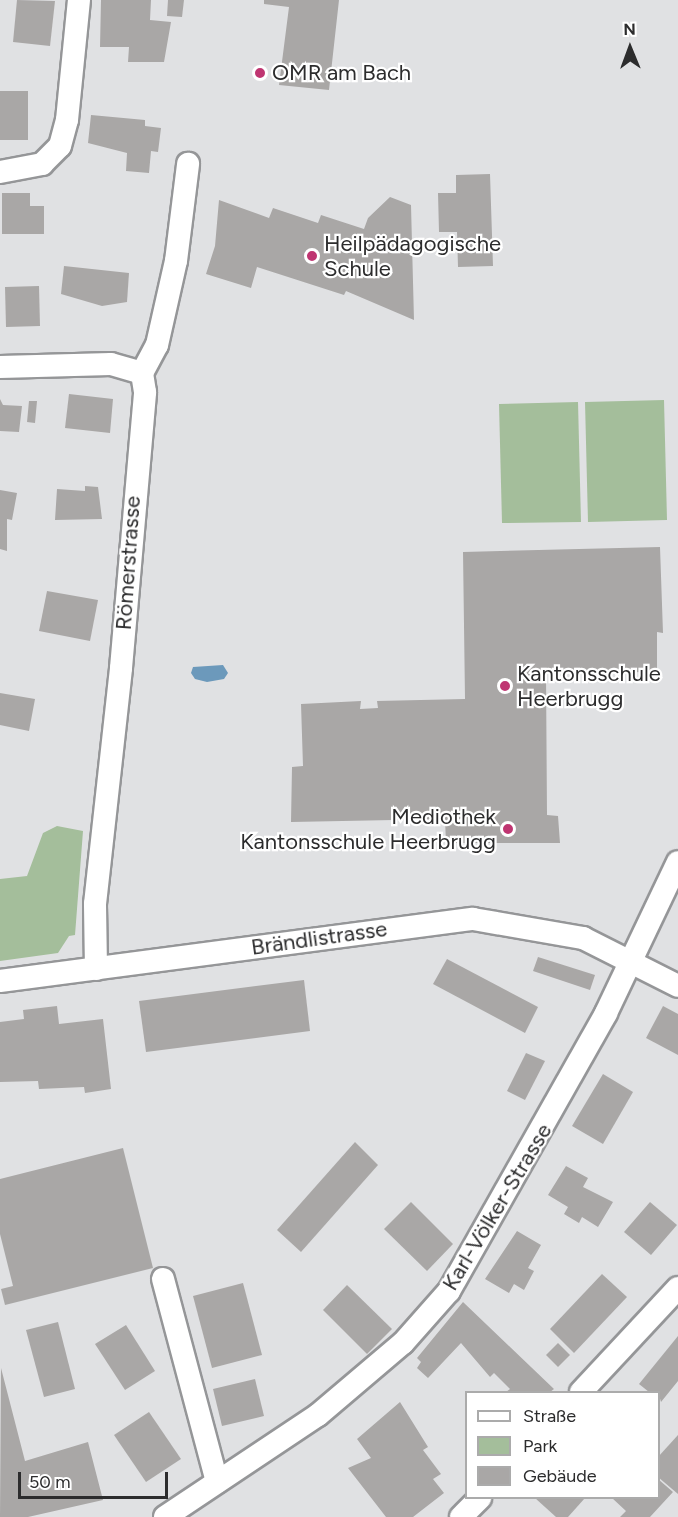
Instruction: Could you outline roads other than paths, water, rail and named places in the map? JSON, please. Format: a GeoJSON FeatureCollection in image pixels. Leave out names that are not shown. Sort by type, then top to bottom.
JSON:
{"type":"FeatureCollection","features":[{"type":"Feature","properties":{"kind":"street"},"geometry":{"type":"LineString","coordinates":[[0,172],[31,168],[60,146],[67,120],[79,0]]}},
{"type":"Feature","properties":{"kind":"street"},"geometry":{"type":"LineString","coordinates":[[0,367],[111,364],[142,373],[158,345],[176,261],[188,164]]}},
{"type":"Feature","properties":{"kind":"street","name":"Römerstrasse"},"geometry":{"type":"LineString","coordinates":[[96,969],[95,904],[121,668],[144,392],[142,373]]}},
{"type":"Feature","properties":{"kind":"street","name":"Karl-Völker-Strasse"},"geometry":{"type":"LineString","coordinates":[[165,1517],[318,1415],[403,1343],[449,1291],[543,1130],[633,961],[678,862]]}},
{"type":"Feature","properties":{"kind":"street","name":"Brändlistrasse"},"geometry":{"type":"LineString","coordinates":[[0,981],[473,919],[583,938],[633,961],[678,986]]}},
{"type":"Feature","properties":{"kind":"street"},"geometry":{"type":"LineString","coordinates":[[163,1279],[217,1482]]}},
{"type":"Feature","properties":{"kind":"street"},"geometry":{"type":"LineString","coordinates":[[582,1391],[678,1288]]}},
{"type":"Feature","properties":{"kind":"street"},"geometry":{"type":"LineString","coordinates":[[461,1517],[478,1499]]}},
{"type":"Feature","properties":{"kind":"water"},"geometry":{"type":"Polygon","coordinates":[[[223,665],[228,673],[224,679],[207,682],[195,679],[191,673],[193,667],[223,665]]]}},
{"type":"Feature","properties":{"kind":"place","name":"OMR am Bach"},"geometry":{"type":"Point","coordinates":[260,73]}},
{"type":"Feature","properties":{"kind":"place","name":"Heilpädagogische Schule"},"geometry":{"type":"Point","coordinates":[312,256]}},
{"type":"Feature","properties":{"kind":"place","name":"Kantonsschule Heerbrugg"},"geometry":{"type":"Point","coordinates":[505,686]}},
{"type":"Feature","properties":{"kind":"place","name":"Mediothek Kantonsschule Heerbrugg"},"geometry":{"type":"Point","coordinates":[508,829]}}]}
